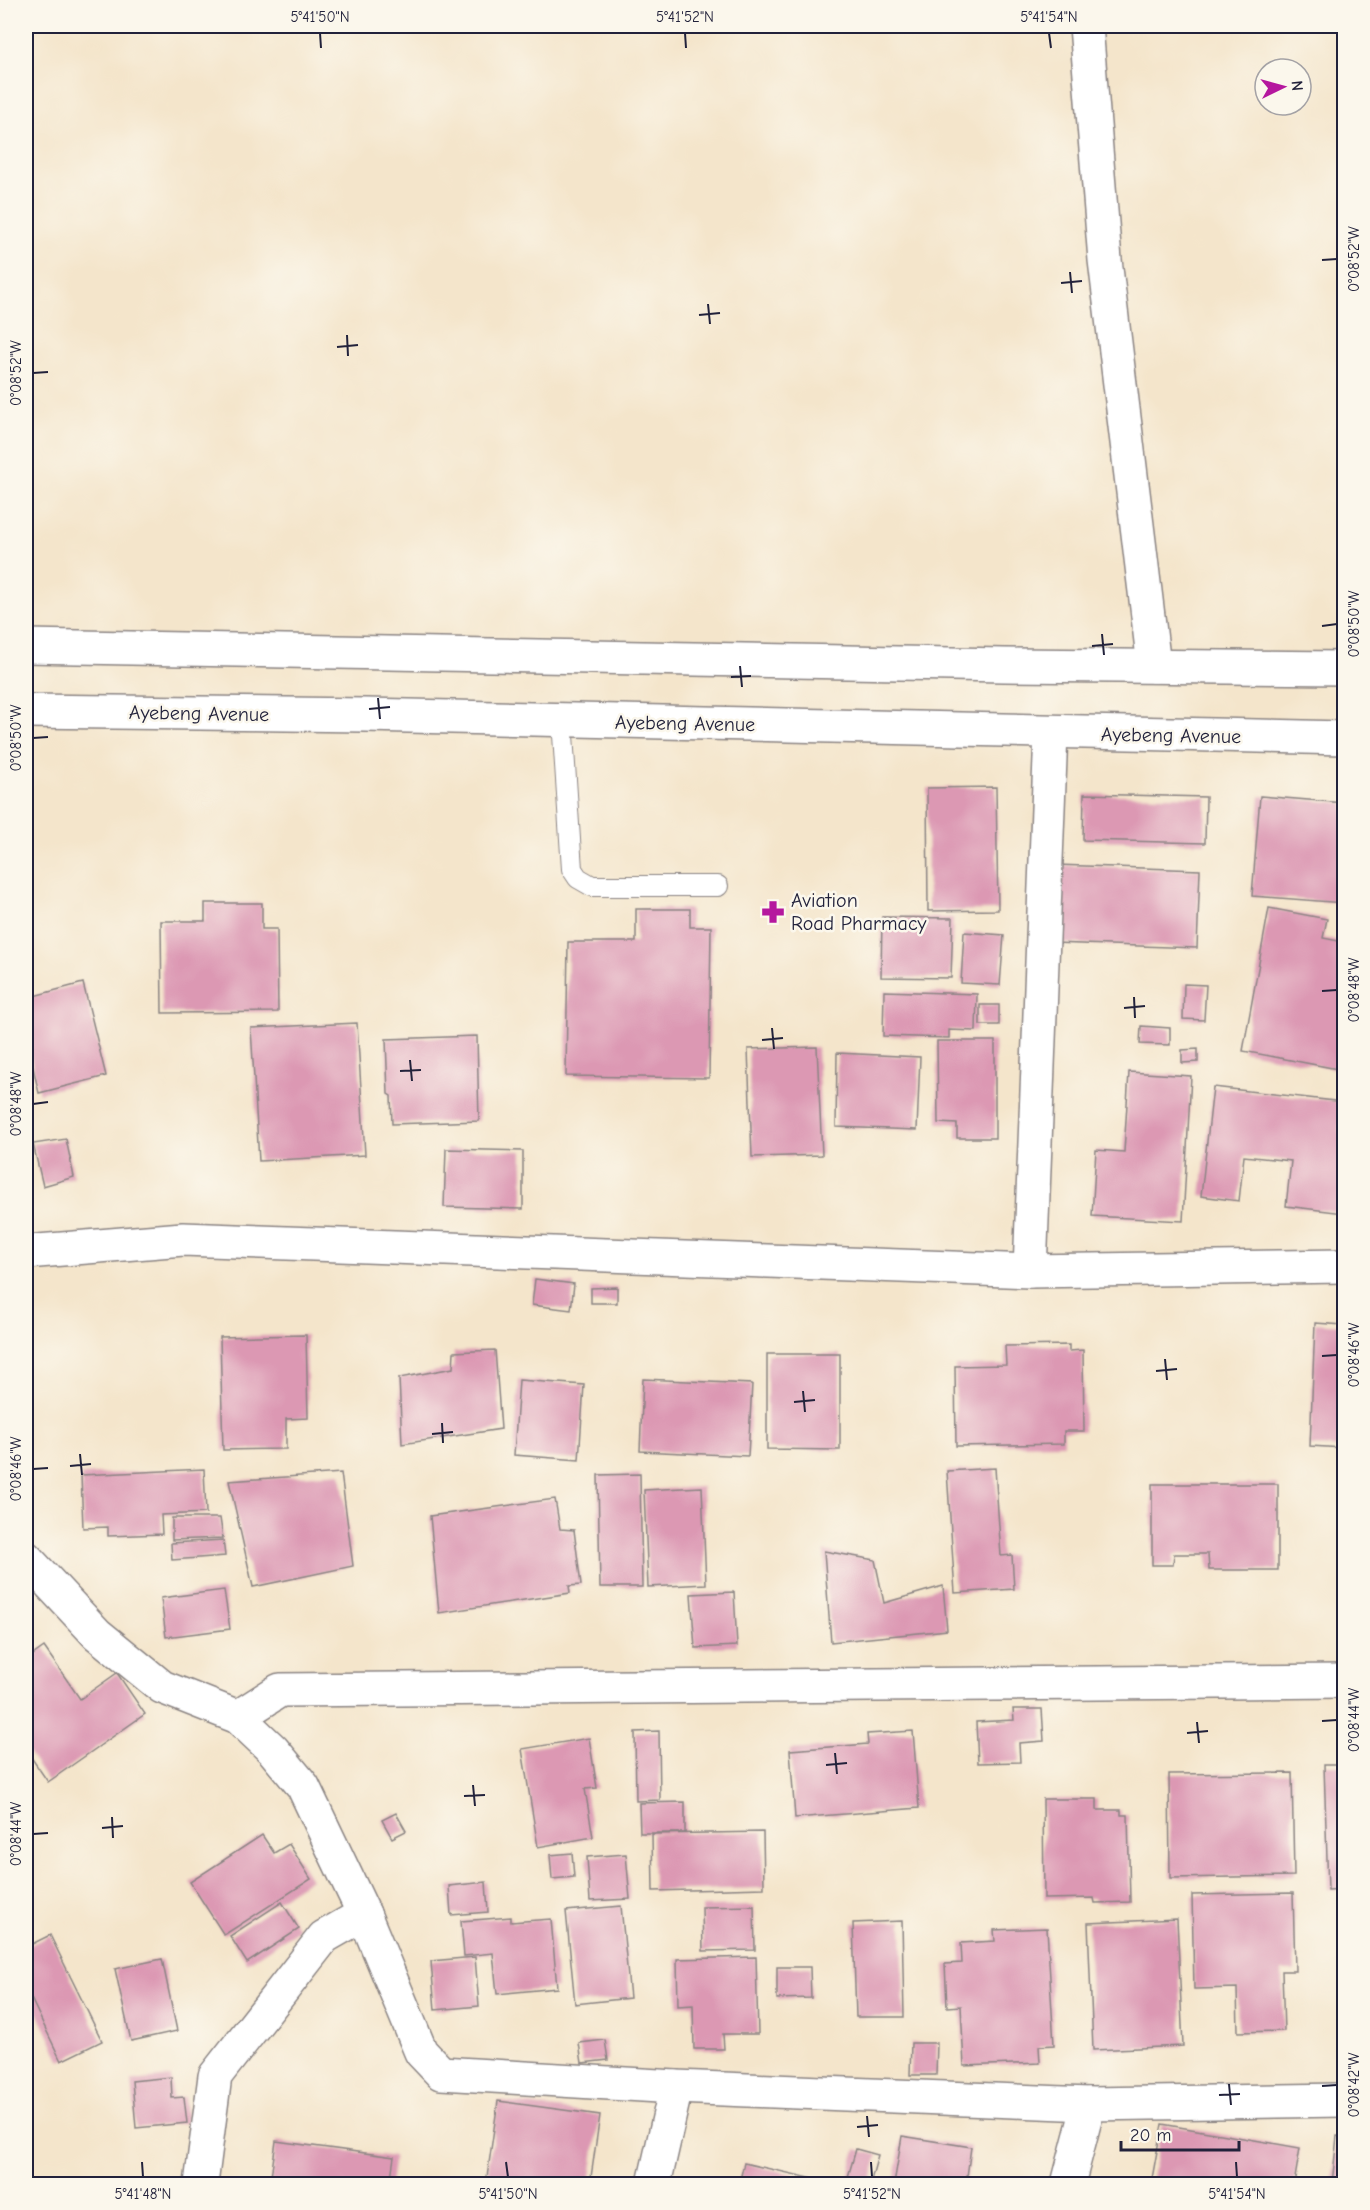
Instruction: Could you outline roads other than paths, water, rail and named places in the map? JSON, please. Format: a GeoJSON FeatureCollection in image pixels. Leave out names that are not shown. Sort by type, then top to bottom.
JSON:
{"type":"FeatureCollection","features":[{"type":"Feature","properties":{"kind":"street"},"geometry":{"type":"LineString","coordinates":[[1086,26],[1105,260],[1154,666]]}},
{"type":"Feature","properties":{"kind":"street"},"geometry":{"type":"LineString","coordinates":[[26,646],[1344,668]]}},
{"type":"Feature","properties":{"kind":"street","name":"Ayebeng Avenue"},"geometry":{"type":"LineString","coordinates":[[26,711],[562,720],[1344,738]]}},
{"type":"Feature","properties":{"kind":"street"},"geometry":{"type":"LineString","coordinates":[[1030,1271],[1051,732]]}},
{"type":"Feature","properties":{"kind":"street"},"geometry":{"type":"LineString","coordinates":[[26,1252],[183,1239],[1030,1271],[1344,1266]]}},
{"type":"Feature","properties":{"kind":"street"},"geometry":{"type":"LineString","coordinates":[[26,1558],[97,1634],[162,1687],[238,1717],[273,1750],[303,1786],[364,1914],[421,2052],[441,2073],[676,2087],[1089,2104],[1344,2100]]}},
{"type":"Feature","properties":{"kind":"street"},"geometry":{"type":"LineString","coordinates":[[238,1717],[280,1690],[1344,1681]]}},
{"type":"Feature","properties":{"kind":"street"},"geometry":{"type":"LineString","coordinates":[[201,2184],[215,2076],[324,1937],[364,1914]]}},
{"type":"Feature","properties":{"kind":"street"},"geometry":{"type":"LineString","coordinates":[[654,2184],[676,2087]]}},
{"type":"Feature","properties":{"kind":"street"},"geometry":{"type":"LineString","coordinates":[[1068,2184],[1089,2104]]}},
{"type":"Feature","properties":{"kind":"lane"},"geometry":{"type":"LineString","coordinates":[[562,720],[572,869],[578,878],[592,886],[717,886]]}},
{"type":"Feature","properties":{"kind":"place","name":"Aviation Road Pharmacy"},"geometry":{"type":"Point","coordinates":[773,912]}}]}
